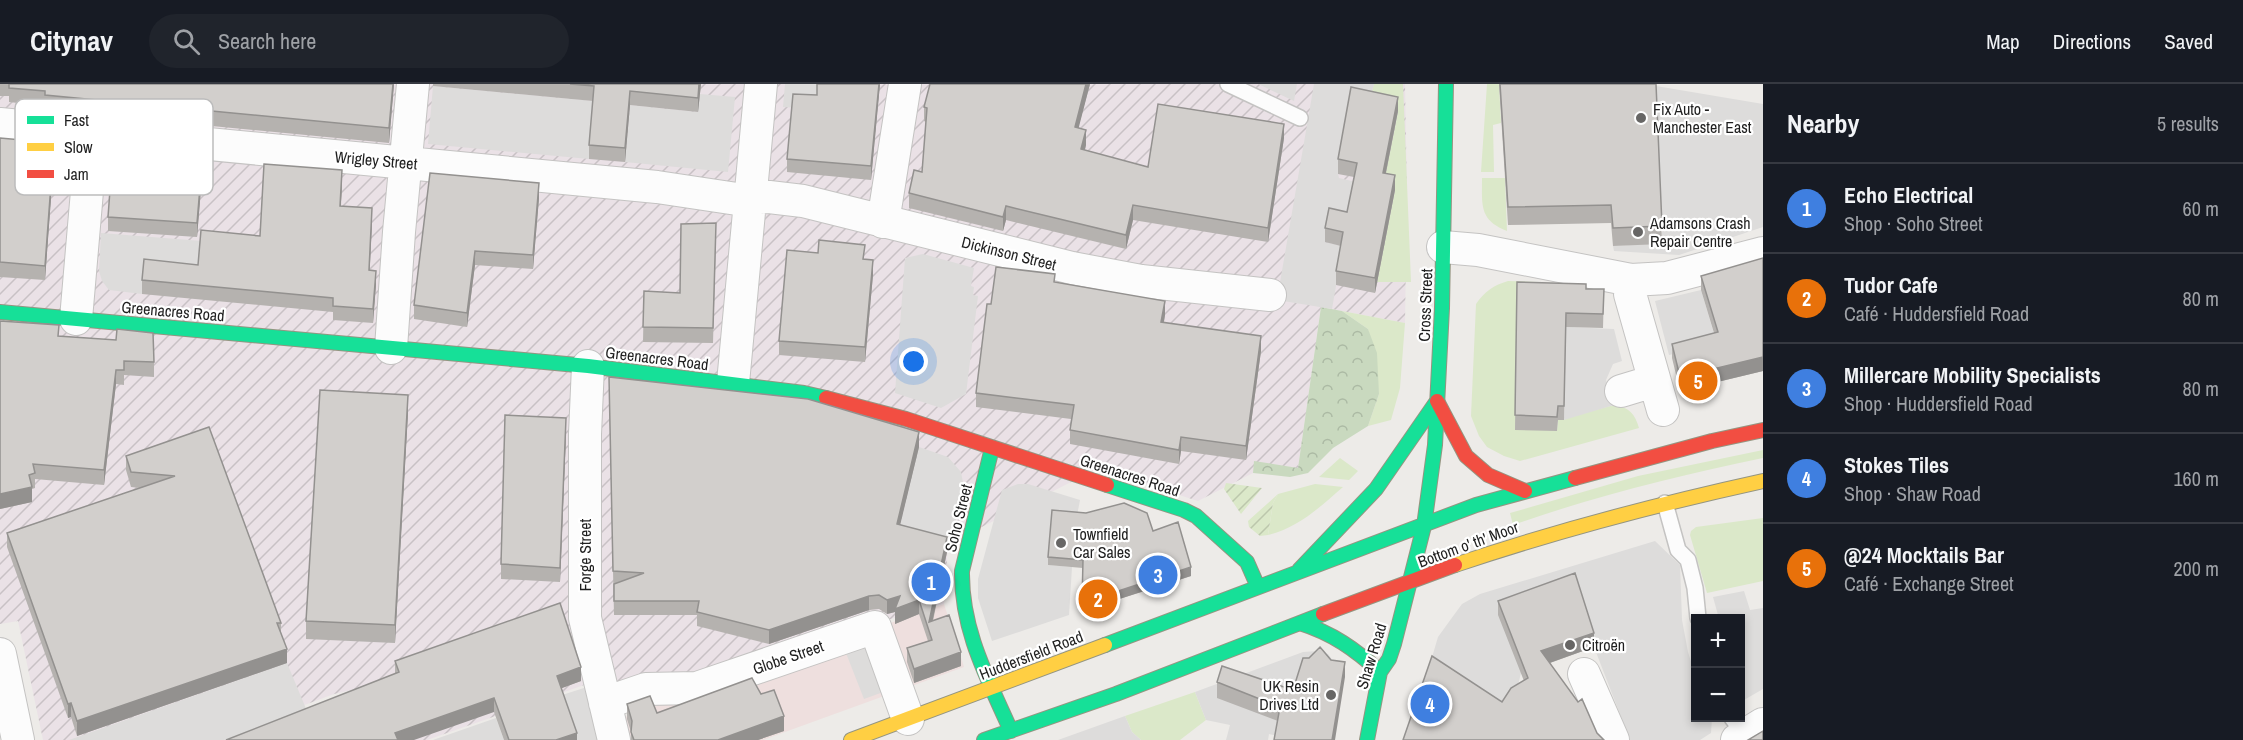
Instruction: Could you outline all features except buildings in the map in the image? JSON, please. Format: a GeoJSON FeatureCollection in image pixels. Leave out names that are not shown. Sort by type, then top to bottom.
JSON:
{"type":"FeatureCollection","features":[{"type":"Feature","properties":{"kind":"main road","name":"Cross Street"},"geometry":{"type":"LineString","coordinates":[[1424,526],[1435,445],[1443,248],[1446,84]]}},
{"type":"Feature","properties":{"kind":"main road","name":"Greenacres Road"},"geometry":{"type":"LineString","coordinates":[[0,312],[588,366],[734,383],[838,400],[906,419],[1184,510],[1196,516],[1246,562],[1258,587]]}},
{"type":"Feature","properties":{"kind":"main road"},"geometry":{"type":"LineString","coordinates":[[1299,570],[1376,489],[1437,401],[1466,456],[1488,474],[1525,491]]}},
{"type":"Feature","properties":{"kind":"main road","name":"Bottom o' th' Moor"},"geometry":{"type":"LineString","coordinates":[[1409,583],[1424,526],[1476,505],[1525,491],[1712,441],[1763,430]]}},
{"type":"Feature","properties":{"kind":"main road","name":"Soho Street"},"geometry":{"type":"LineString","coordinates":[[992,447],[962,571],[960,589],[972,639],[1011,731]]}},
{"type":"Feature","properties":{"kind":"main road","name":"Bottom o' th' Moor"},"geometry":{"type":"LineString","coordinates":[[1409,583],[1506,547],[1665,503],[1763,481]]}},
{"type":"Feature","properties":{"kind":"main road","name":"Huddersfield Road"},"geometry":{"type":"LineString","coordinates":[[851,740],[1299,570],[1424,526]]}},
{"type":"Feature","properties":{"kind":"main road"},"geometry":{"type":"LineString","coordinates":[[984,740],[1134,687],[1409,583]]}},
{"type":"Feature","properties":{"kind":"main road","name":"Shaw Road"},"geometry":{"type":"LineString","coordinates":[[1367,740],[1380,672],[1389,659],[1409,583]]}},
{"type":"Feature","properties":{"kind":"main road"},"geometry":{"type":"LineString","coordinates":[[1300,623],[1323,629],[1349,643],[1380,672]]}},
{"type":"Feature","properties":{"kind":"street"},"geometry":{"type":"LineString","coordinates":[[391,348],[413,84]]}},
{"type":"Feature","properties":{"kind":"street"},"geometry":{"type":"LineString","coordinates":[[734,383],[761,84]]}},
{"type":"Feature","properties":{"kind":"street"},"geometry":{"type":"LineString","coordinates":[[884,222],[906,84]]}},
{"type":"Feature","properties":{"kind":"street","name":"Wrigley Street"},"geometry":{"type":"LineString","coordinates":[[0,124],[15,125]]}},
{"type":"Feature","properties":{"kind":"street","name":"Wrigley Street"},"geometry":{"type":"LineString","coordinates":[[213,145],[657,187],[737,199],[752,197]]}},
{"type":"Feature","properties":{"kind":"street"},"geometry":{"type":"LineString","coordinates":[[76,319],[87,195]]}},
{"type":"Feature","properties":{"kind":"street","name":"Dickinson Street"},"geometry":{"type":"LineString","coordinates":[[752,197],[803,201],[1072,268],[1141,281],[1270,295]]}},
{"type":"Feature","properties":{"kind":"street"},"geometry":{"type":"LineString","coordinates":[[1443,248],[1478,250],[1631,280],[1667,278],[1763,253]]}},
{"type":"Feature","properties":{"kind":"street"},"geometry":{"type":"LineString","coordinates":[[1621,391],[1659,395],[1630,294],[1631,280]]}},
{"type":"Feature","properties":{"kind":"street","name":"Forge Street"},"geometry":{"type":"LineString","coordinates":[[588,366],[585,434],[585,618],[614,740]]}},
{"type":"Feature","properties":{"kind":"street","name":"Globe Street"},"geometry":{"type":"LineString","coordinates":[[605,703],[646,689],[697,688],[874,627],[908,720]]}},
{"type":"Feature","properties":{"kind":"street"},"geometry":{"type":"LineString","coordinates":[[0,654],[18,740]]}},
{"type":"Feature","properties":{"kind":"street"},"geometry":{"type":"LineString","coordinates":[[1584,674],[1613,740]]}},
{"type":"Feature","properties":{"kind":"lane"},"geometry":{"type":"LineString","coordinates":[[1228,84],[1300,118]]}},
{"type":"Feature","properties":{"kind":"lane"},"geometry":{"type":"LineString","coordinates":[[1665,503],[1678,550],[1688,560],[1695,588],[1698,614]]}},
{"type":"Feature","properties":{"kind":"shaded area"},"geometry":{"type":"Polygon","coordinates":[[[0,84],[1405,84],[1407,194],[1405,323],[1321,307],[1298,468],[1255,462],[1253,473],[1198,501],[1097,469],[948,544],[944,604],[866,626],[701,682],[587,684],[427,740],[407,740],[379,684],[334,694],[210,740],[43,740],[18,621],[0,624],[0,84]]]}},
{"type":"Feature","properties":{"kind":"shaded area"},"geometry":{"type":"Polygon","coordinates":[[[785,84],[818,84],[817,109],[783,107],[785,84]]]}},
{"type":"Feature","properties":{"kind":"shaded area"},"geometry":{"type":"Polygon","coordinates":[[[1258,84],[1297,84],[1294,101],[1258,84]]]}},
{"type":"Feature","properties":{"kind":"shaded area"},"geometry":{"type":"Polygon","coordinates":[[[1314,84],[1374,84],[1368,105],[1351,102],[1338,174],[1339,178],[1356,182],[1347,227],[1325,242],[1343,246],[1332,309],[1277,300],[1314,84]]]}},
{"type":"Feature","properties":{"kind":"shaded area"},"geometry":{"type":"Polygon","coordinates":[[[433,86],[594,101],[589,159],[428,144],[433,86]]]}},
{"type":"Feature","properties":{"kind":"shaded area"},"geometry":{"type":"Polygon","coordinates":[[[1656,86],[1763,104],[1763,227],[1679,255],[1614,251],[1613,246],[1662,243],[1656,86]]]}},
{"type":"Feature","properties":{"kind":"shaded area"},"geometry":{"type":"Polygon","coordinates":[[[700,94],[735,97],[728,172],[625,162],[630,105],[697,112],[700,94]]]}},
{"type":"Feature","properties":{"kind":"shaded area"},"geometry":{"type":"Polygon","coordinates":[[[101,233],[202,241],[198,279],[145,273],[142,294],[109,290],[102,281],[99,271],[101,233]]]}},
{"type":"Feature","properties":{"kind":"shaded area"},"geometry":{"type":"Polygon","coordinates":[[[923,254],[974,268],[971,286],[974,287],[973,295],[978,296],[966,394],[941,408],[895,393],[905,258],[923,254]]]}},
{"type":"Feature","properties":{"kind":"shaded area"},"geometry":{"type":"Polygon","coordinates":[[[1701,290],[1717,344],[1669,355],[1655,301],[1701,290]]]}},
{"type":"Feature","properties":{"kind":"shaded area"},"geometry":{"type":"Polygon","coordinates":[[[1566,327],[1614,329],[1622,361],[1613,364],[1606,380],[1614,405],[1564,420],[1566,327]]]}},
{"type":"Feature","properties":{"kind":"shaded area"},"geometry":{"type":"Polygon","coordinates":[[[919,447],[948,457],[961,472],[964,488],[949,552],[897,538],[919,447]]]}},
{"type":"Feature","properties":{"kind":"shaded area"},"geometry":{"type":"Polygon","coordinates":[[[1018,484],[1028,484],[1080,500],[1076,521],[1048,565],[1072,567],[1069,615],[992,641],[978,598],[978,579],[1002,490],[1018,484]]]}},
{"type":"Feature","properties":{"kind":"shaded area"},"geometry":{"type":"Polygon","coordinates":[[[1655,541],[1680,565],[1682,620],[1691,661],[1691,722],[1712,722],[1711,733],[1700,740],[1630,740],[1594,647],[1575,588],[1521,673],[1517,689],[1496,712],[1430,664],[1438,637],[1462,604],[1480,594],[1655,541]]]}},
{"type":"Feature","properties":{"kind":"shaded area"},"geometry":{"type":"Polygon","coordinates":[[[1744,591],[1750,610],[1763,608],[1763,689],[1745,699],[1745,614],[1718,614],[1713,597],[1744,591]]]}},
{"type":"Feature","properties":{"kind":"shaded area"},"geometry":{"type":"Polygon","coordinates":[[[944,604],[964,667],[763,740],[628,740],[625,717],[944,604]]]}},
{"type":"Feature","properties":{"kind":"shaded area"},"geometry":{"type":"Polygon","coordinates":[[[867,640],[886,691],[864,699],[844,648],[867,640]]]}},
{"type":"Feature","properties":{"kind":"shaded area"},"geometry":{"type":"Polygon","coordinates":[[[1318,651],[1328,654],[1340,670],[1293,727],[1291,739],[1269,734],[1268,740],[1226,740],[1230,725],[1206,720],[1195,692],[1303,652],[1318,651]]]}},
{"type":"Feature","properties":{"kind":"shaded area"},"geometry":{"type":"Polygon","coordinates":[[[287,663],[307,711],[224,740],[69,740],[287,663]]]}},
{"type":"Feature","properties":{"kind":"shaded area"},"geometry":{"type":"Polygon","coordinates":[[[587,687],[601,740],[574,740],[559,696],[587,687]]]}},
{"type":"Feature","properties":{"kind":"shaded area"},"geometry":{"type":"Polygon","coordinates":[[[1125,716],[1132,732],[1141,740],[1058,740],[1125,716]]]}},
{"type":"Feature","properties":{"kind":"shaded area"},"geometry":{"type":"Polygon","coordinates":[[[496,718],[504,740],[433,740],[496,718]]]}},
{"type":"Feature","properties":{"kind":"green space"},"geometry":{"type":"Polygon","coordinates":[[[1374,84],[1403,84],[1411,282],[1377,282],[1395,190],[1383,187],[1398,112],[1368,105],[1374,84]]]}},
{"type":"Feature","properties":{"kind":"green space"},"geometry":{"type":"Polygon","coordinates":[[[1487,84],[1499,84],[1501,123],[1493,125],[1494,172],[1481,172],[1487,84]]]}},
{"type":"Feature","properties":{"kind":"green space"},"geometry":{"type":"Polygon","coordinates":[[[1482,178],[1505,178],[1507,231],[1498,227],[1487,217],[1483,204],[1482,178]]]}},
{"type":"Feature","properties":{"kind":"green space"},"geometry":{"type":"Polygon","coordinates":[[[1508,281],[1539,282],[1604,301],[1604,304],[1517,297],[1557,431],[1558,420],[1614,405],[1624,407],[1631,412],[1639,428],[1520,461],[1487,447],[1479,436],[1471,416],[1476,304],[1490,290],[1508,281]]]}},
{"type":"Feature","properties":{"kind":"green space"},"geometry":{"type":"Polygon","coordinates":[[[1321,307],[1342,311],[1368,329],[1377,353],[1379,394],[1368,426],[1333,448],[1308,473],[1290,477],[1253,473],[1254,461],[1298,468],[1321,307]]]}},
{"type":"Feature","properties":{"kind":"green space"},"geometry":{"type":"Polygon","coordinates":[[[1342,311],[1405,323],[1400,388],[1391,420],[1368,426],[1379,394],[1368,329],[1342,311]]]}},
{"type":"Feature","properties":{"kind":"green space"},"geometry":{"type":"Polygon","coordinates":[[[1763,450],[1763,458],[1637,487],[1513,525],[1510,513],[1638,476],[1763,450]]]}},
{"type":"Feature","properties":{"kind":"green space"},"geometry":{"type":"Polygon","coordinates":[[[1340,458],[1358,471],[1349,480],[1319,477],[1340,458]]]}},
{"type":"Feature","properties":{"kind":"green space"},"geometry":{"type":"Polygon","coordinates":[[[1226,483],[1262,488],[1241,514],[1224,489],[1226,483]]]}},
{"type":"Feature","properties":{"kind":"green space"},"geometry":{"type":"Polygon","coordinates":[[[1315,484],[1343,487],[1299,522],[1268,535],[1273,503],[1278,494],[1315,484]]]}},
{"type":"Feature","properties":{"kind":"green space"},"geometry":{"type":"Polygon","coordinates":[[[1278,494],[1273,503],[1268,535],[1260,536],[1249,527],[1248,521],[1278,494]]]}},
{"type":"Feature","properties":{"kind":"green space"},"geometry":{"type":"Polygon","coordinates":[[[1763,518],[1763,581],[1707,593],[1690,535],[1691,531],[1696,527],[1763,518]]]}},
{"type":"Feature","properties":{"kind":"green space"},"geometry":{"type":"Polygon","coordinates":[[[1195,692],[1206,720],[1180,740],[1141,740],[1132,732],[1125,716],[1195,692]]]}},
{"type":"Feature","properties":{"kind":"traffic: fast"},"geometry":{"type":"LineString","coordinates":[[1367,740],[1380,672],[1389,659],[1394,644],[1424,526],[1435,445],[1442,308],[1446,84]]}},
{"type":"Feature","properties":{"kind":"traffic: fast"},"geometry":{"type":"LineString","coordinates":[[0,312],[588,366],[804,393],[826,398]]}},
{"type":"Feature","properties":{"kind":"traffic: fast"},"geometry":{"type":"LineString","coordinates":[[1299,570],[1376,489],[1437,401]]}},
{"type":"Feature","properties":{"kind":"traffic: fast"},"geometry":{"type":"LineString","coordinates":[[992,448],[962,571],[963,593],[971,634],[985,673],[1011,731]]}},
{"type":"Feature","properties":{"kind":"traffic: fast"},"geometry":{"type":"LineString","coordinates":[[1105,645],[1476,505],[1575,478]]}},
{"type":"Feature","properties":{"kind":"traffic: fast"},"geometry":{"type":"LineString","coordinates":[[1107,485],[1196,516],[1247,562],[1258,587]]}},
{"type":"Feature","properties":{"kind":"traffic: fast"},"geometry":{"type":"LineString","coordinates":[[984,740],[1116,694],[1323,614]]}},
{"type":"Feature","properties":{"kind":"traffic: fast"},"geometry":{"type":"LineString","coordinates":[[1300,623],[1343,643],[1380,672]]}},
{"type":"Feature","properties":{"kind":"traffic: slow"},"geometry":{"type":"LineString","coordinates":[[1455,565],[1608,519],[1763,481]]}},
{"type":"Feature","properties":{"kind":"traffic: slow"},"geometry":{"type":"LineString","coordinates":[[851,740],[1105,645]]}},
{"type":"Feature","properties":{"kind":"traffic: jam"},"geometry":{"type":"LineString","coordinates":[[826,398],[906,419],[1107,485]]}},
{"type":"Feature","properties":{"kind":"traffic: jam"},"geometry":{"type":"LineString","coordinates":[[1437,401],[1466,456],[1488,475],[1525,491]]}},
{"type":"Feature","properties":{"kind":"traffic: jam"},"geometry":{"type":"LineString","coordinates":[[1575,478],[1712,441],[1763,430]]}},
{"type":"Feature","properties":{"kind":"traffic: jam"},"geometry":{"type":"LineString","coordinates":[[1323,614],[1455,565]]}},
{"type":"Feature","properties":{"kind":"place","name":"Fix Auto - Manchester East"},"geometry":{"type":"Point","coordinates":[1641,118]}},
{"type":"Feature","properties":{"kind":"place","name":"Adamsons Crash Repair Centre"},"geometry":{"type":"Point","coordinates":[1638,232]}},
{"type":"Feature","properties":{"kind":"place","name":"@24 Mocktails Bar"},"geometry":{"type":"Point","coordinates":[1698,381]}},
{"type":"Feature","properties":{"kind":"place","name":"Townfield Car Sales"},"geometry":{"type":"Point","coordinates":[1061,543]}},
{"type":"Feature","properties":{"kind":"place","name":"Millercare Mobility Specialists"},"geometry":{"type":"Point","coordinates":[1158,575]}},
{"type":"Feature","properties":{"kind":"place","name":"Echo Electrical"},"geometry":{"type":"Point","coordinates":[931,582]}},
{"type":"Feature","properties":{"kind":"place","name":"Tudor Cafe"},"geometry":{"type":"Point","coordinates":[1098,599]}},
{"type":"Feature","properties":{"kind":"place","name":"Citroën"},"geometry":{"type":"Point","coordinates":[1570,645]}},
{"type":"Feature","properties":{"kind":"place","name":"UK Resin Drives Ltd"},"geometry":{"type":"Point","coordinates":[1331,695]}},
{"type":"Feature","properties":{"kind":"place","name":"Stokes Tiles"},"geometry":{"type":"Point","coordinates":[1430,704]}}]}
